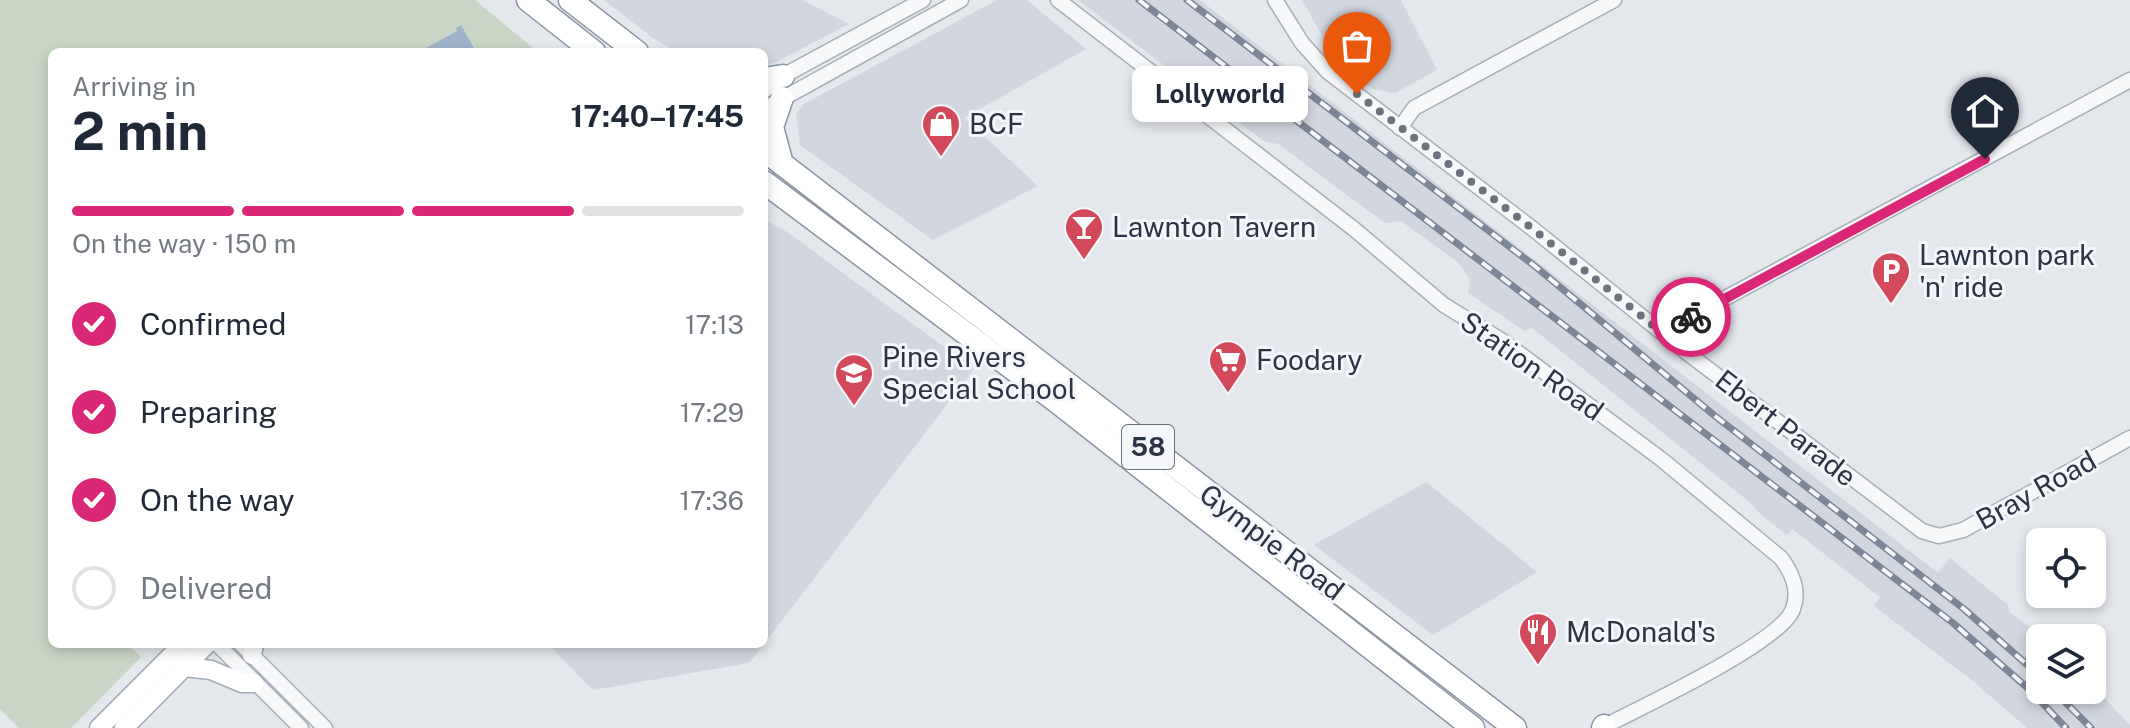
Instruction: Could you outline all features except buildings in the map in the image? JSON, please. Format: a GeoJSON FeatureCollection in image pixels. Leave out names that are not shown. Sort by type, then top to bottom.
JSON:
{"type":"FeatureCollection","features":[{"type":"Feature","properties":{"kind":"highway"},"geometry":{"type":"LineString","coordinates":[[528,0],[589,48]]}},
{"type":"Feature","properties":{"kind":"highway"},"geometry":{"type":"LineString","coordinates":[[570,0],[632,48]]}},
{"type":"Feature","properties":{"kind":"highway"},"geometry":{"type":"LineString","coordinates":[[771,91],[773,157]]}},
{"type":"Feature","properties":{"kind":"highway","name":"Gympie Road"},"geometry":{"type":"LineString","coordinates":[[773,157],[1515,728]]}},
{"type":"Feature","properties":{"kind":"highway","name":"Gympie Road"},"geometry":{"type":"LineString","coordinates":[[768,186],[1056,401],[1473,728]]}},
{"type":"Feature","properties":{"kind":"main road"},"geometry":{"type":"LineString","coordinates":[[99,728],[179,648]]}},
{"type":"Feature","properties":{"kind":"main road"},"geometry":{"type":"LineString","coordinates":[[124,728],[203,648]]}},
{"type":"Feature","properties":{"kind":"main road"},"geometry":{"type":"LineString","coordinates":[[184,667],[211,670],[242,683],[254,683]]}},
{"type":"Feature","properties":{"kind":"street"},"geometry":{"type":"LineString","coordinates":[[771,91],[923,0]]}},
{"type":"Feature","properties":{"kind":"street"},"geometry":{"type":"LineString","coordinates":[[771,91],[961,0]]}},
{"type":"Feature","properties":{"kind":"street","name":"Station Road"},"geometry":{"type":"LineString","coordinates":[[1058,0],[1354,229],[1444,305],[1504,342],[1661,459],[1781,558],[1794,578],[1795,597],[1793,609],[1777,630],[1722,664],[1603,727]]}},
{"type":"Feature","properties":{"kind":"street","name":"Ebert Parade"},"geometry":{"type":"LineString","coordinates":[[1275,0],[1317,62],[1916,528],[1939,536]]}},
{"type":"Feature","properties":{"kind":"street"},"geometry":{"type":"LineString","coordinates":[[1400,128],[1416,107],[1614,0]]}},
{"type":"Feature","properties":{"kind":"street"},"geometry":{"type":"LineString","coordinates":[[1670,339],[1694,315],[2130,80]]}},
{"type":"Feature","properties":{"kind":"street","name":"Bray Road"},"geometry":{"type":"LineString","coordinates":[[1939,536],[1963,530],[2130,438]]}},
{"type":"Feature","properties":{"kind":"street"},"geometry":{"type":"LineString","coordinates":[[221,648],[301,728]]}},
{"type":"Feature","properties":{"kind":"street"},"geometry":{"type":"LineString","coordinates":[[249,648],[325,728]]}},
{"type":"Feature","properties":{"kind":"shaded area"},"geometry":{"type":"Polygon","coordinates":[[[604,0],[802,0],[849,24],[768,64],[768,48],[670,48],[604,0]]]}},
{"type":"Feature","properties":{"kind":"shaded area"},"geometry":{"type":"Polygon","coordinates":[[[997,0],[1027,0],[1086,49],[964,118],[1038,186],[933,240],[800,145],[796,114],[804,104],[997,0]]]}},
{"type":"Feature","properties":{"kind":"shaded area"},"geometry":{"type":"Polygon","coordinates":[[[1078,0],[1200,0],[1938,573],[1950,558],[2008,605],[2010,612],[2026,624],[2026,704],[2106,704],[2106,700],[2130,728],[2027,728],[1973,681],[1874,606],[1880,597],[1792,529],[1787,535],[1761,515],[1753,505],[1532,328],[1525,331],[1468,293],[1470,280],[1459,263],[1401,221],[1385,223],[1278,144],[1265,142],[1078,0]]]}},
{"type":"Feature","properties":{"kind":"shaded area"},"geometry":{"type":"Polygon","coordinates":[[[1302,0],[1401,0],[1437,70],[1395,93],[1373,89],[1348,72],[1332,53],[1302,0]]]}},
{"type":"Feature","properties":{"kind":"shaded area","name":"Pine Rivers Special School"},"geometry":{"type":"Polygon","coordinates":[[[768,221],[974,369],[768,639],[768,221]]]}},
{"type":"Feature","properties":{"kind":"shaded area"},"geometry":{"type":"Polygon","coordinates":[[[1426,482],[1537,572],[1433,635],[1314,545],[1426,482]]]}},
{"type":"Feature","properties":{"kind":"shaded area"},"geometry":{"type":"Polygon","coordinates":[[[552,648],[761,648],[749,663],[593,690],[552,648]]]}},
{"type":"Feature","properties":{"kind":"green space"},"geometry":{"type":"Polygon","coordinates":[[[0,0],[475,0],[533,48],[48,48],[48,648],[131,648],[141,657],[71,728],[19,728],[0,709],[0,0]]]}},
{"type":"Feature","properties":{"kind":"water"},"geometry":{"type":"Polygon","coordinates":[[[461,25],[474,48],[426,48],[457,31],[456,28],[461,25]]]}},
{"type":"Feature","properties":{"kind":"railway"},"geometry":{"type":"LineString","coordinates":[[1139,0],[1953,623],[2030,690],[2066,728]]}},
{"type":"Feature","properties":{"kind":"railway"},"geometry":{"type":"LineString","coordinates":[[1187,0],[1536,267],[1715,416],[1964,609],[2026,664]]}},
{"type":"Feature","properties":{"kind":"railway"},"geometry":{"type":"LineString","coordinates":[[2067,704],[2091,728]]}},
{"type":"Feature","properties":{"kind":"way so far"},"geometry":{"type":"LineString","coordinates":[[1357,94],[1670,339],[1691,317]]}},
{"type":"Feature","properties":{"kind":"place","name":"Lollyworld"},"geometry":{"type":"Point","coordinates":[1357,94]}},
{"type":"Feature","properties":{"kind":"place","name":"BCF"},"geometry":{"type":"Point","coordinates":[941,158]}},
{"type":"Feature","properties":{"kind":"place","name":"Lawnton Tavern"},"geometry":{"type":"Point","coordinates":[1084,261]}},
{"type":"Feature","properties":{"kind":"place","name":"Lawnton park 'n' ride"},"geometry":{"type":"Point","coordinates":[1891,305]}},
{"type":"Feature","properties":{"kind":"place","name":"Foodary"},"geometry":{"type":"Point","coordinates":[1228,394]}},
{"type":"Feature","properties":{"kind":"place","name":"Pine Rivers Special School"},"geometry":{"type":"Point","coordinates":[854,407]}},
{"type":"Feature","properties":{"kind":"place","name":"McDonald's"},"geometry":{"type":"Point","coordinates":[1538,666]}},
{"type":"Feature","properties":{"kind":"route"},"geometry":{"type":"LineString","coordinates":[[1691,317],[1985,159]]}}]}
